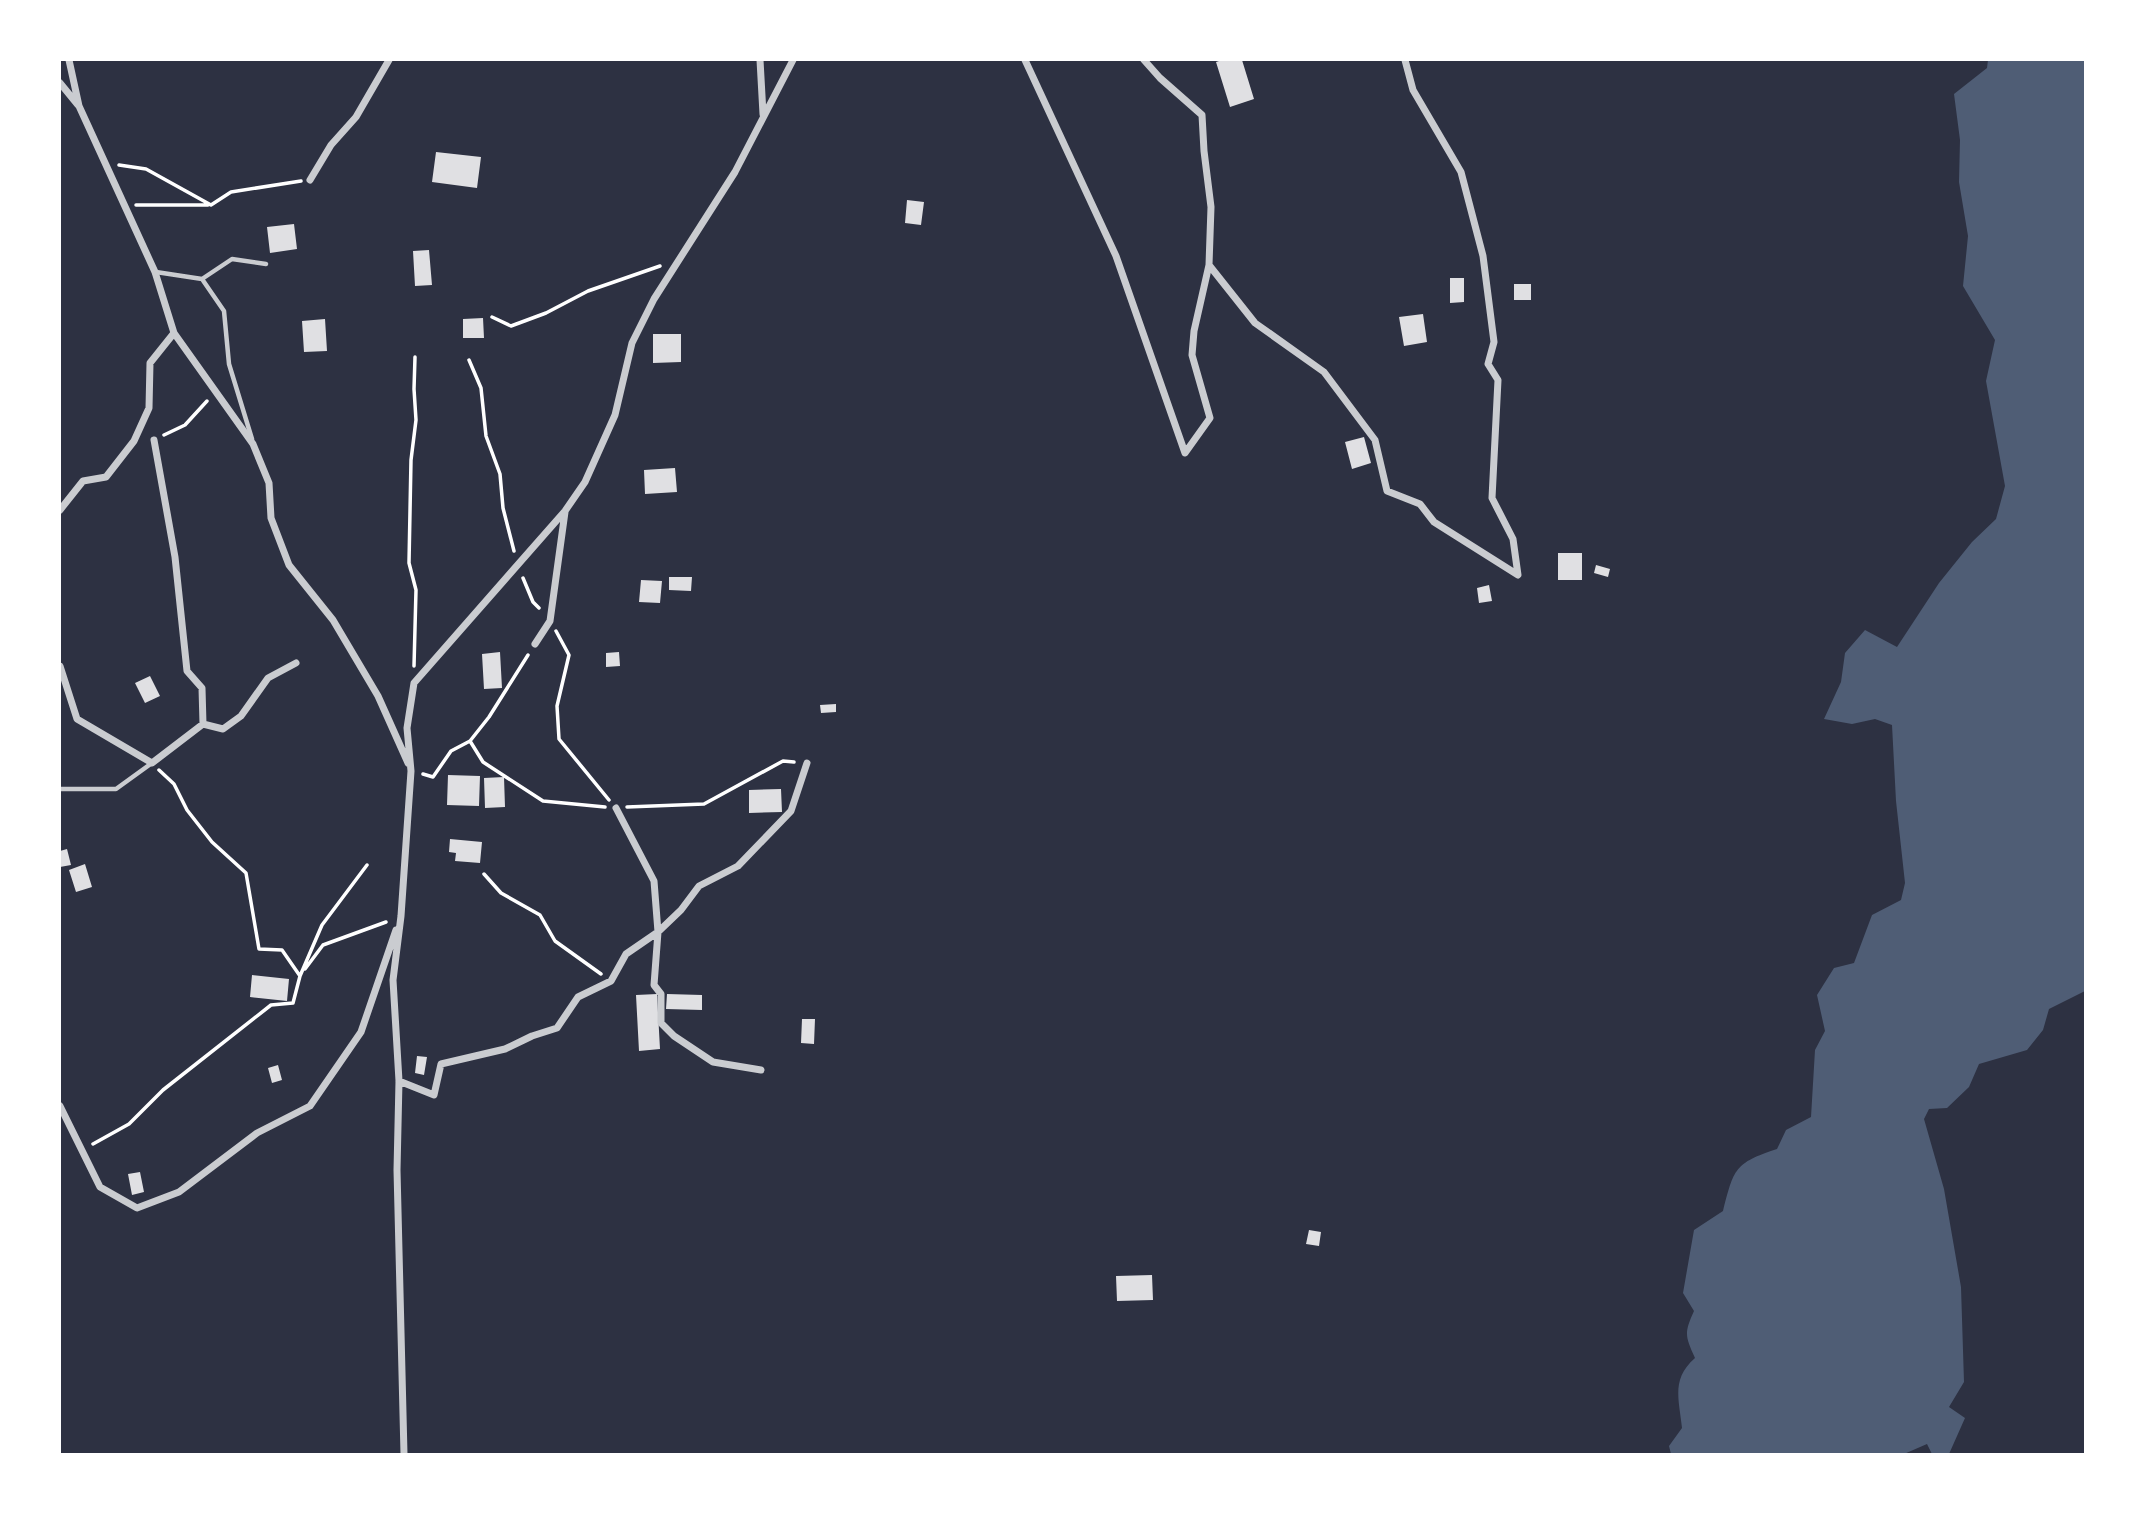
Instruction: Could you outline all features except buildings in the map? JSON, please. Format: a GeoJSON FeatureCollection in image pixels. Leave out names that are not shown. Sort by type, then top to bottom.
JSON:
{"type":"FeatureCollection","features":[{"type":"Feature","properties":{"kind":"street"},"geometry":{"type":"LineString","coordinates":[[69,60],[79,106],[155,272],[174,333],[253,444],[268,483],[271,518],[289,565],[333,620],[372,685],[411,771]]}},
{"type":"Feature","properties":{"kind":"street"},"geometry":{"type":"LineString","coordinates":[[310,180],[331,145],[356,117],[390,60]]}},
{"type":"Feature","properties":{"kind":"street"},"geometry":{"type":"LineString","coordinates":[[760,60],[763,114]]}},
{"type":"Feature","properties":{"kind":"street"},"geometry":{"type":"LineString","coordinates":[[404,1454],[397,1170],[400,1081],[393,980],[401,916],[411,771],[407,728],[414,683],[518,567],[565,511],[585,482],[615,415],[632,343],[678,258],[735,172],[793,60]]}},
{"type":"Feature","properties":{"kind":"street"},"geometry":{"type":"LineString","coordinates":[[1025,60],[1116,256],[1185,453],[1210,418],[1192,355],[1194,331],[1209,265],[1211,207],[1202,115],[1144,60]]}},
{"type":"Feature","properties":{"kind":"street"},"geometry":{"type":"LineString","coordinates":[[1209,265],[1255,323],[1324,372],[1375,440],[1387,491],[1420,504],[1434,522],[1518,575],[1513,539],[1492,498],[1497,380],[1488,364],[1494,342],[1483,256],[1461,172],[1413,90],[1405,60]]}},
{"type":"Feature","properties":{"kind":"street"},"geometry":{"type":"LineString","coordinates":[[60,83],[79,106]]}},
{"type":"Feature","properties":{"kind":"street"},"geometry":{"type":"LineString","coordinates":[[60,510],[83,481],[106,477],[134,441],[149,408],[150,363],[174,333]]}},
{"type":"Feature","properties":{"kind":"street"},"geometry":{"type":"LineString","coordinates":[[154,440],[175,557],[187,671],[202,688],[203,724]]}},
{"type":"Feature","properties":{"kind":"street"},"geometry":{"type":"LineString","coordinates":[[536,643],[550,621],[565,511]]}},
{"type":"Feature","properties":{"kind":"street"},"geometry":{"type":"LineString","coordinates":[[203,724],[223,729],[241,716],[268,678],[296,663]]}},
{"type":"Feature","properties":{"kind":"street"},"geometry":{"type":"LineString","coordinates":[[60,666],[77,719],[152,763],[203,724]]}},
{"type":"Feature","properties":{"kind":"street"},"geometry":{"type":"LineString","coordinates":[[400,1081],[434,1095],[441,1064],[505,1049],[556,1028],[578,997],[611,981],[626,954],[658,932],[681,910],[699,886],[738,866],[791,811],[807,763]]}},
{"type":"Feature","properties":{"kind":"street"},"geometry":{"type":"LineString","coordinates":[[616,808],[654,881],[658,932],[654,985],[661,994],[661,1023],[674,1036],[713,1062],[761,1070]]}},
{"type":"Feature","properties":{"kind":"street"},"geometry":{"type":"LineString","coordinates":[[60,1106],[100,1187],[137,1208],[179,1192],[257,1133],[310,1106],[361,1032],[401,916]]}},
{"type":"Feature","properties":{"kind":"lane"},"geometry":{"type":"LineString","coordinates":[[155,272],[202,279],[232,260],[266,264]]}},
{"type":"Feature","properties":{"kind":"lane"},"geometry":{"type":"LineString","coordinates":[[202,279],[224,311],[229,363],[253,444]]}},
{"type":"Feature","properties":{"kind":"lane"},"geometry":{"type":"LineString","coordinates":[[60,789],[116,789],[152,763]]}},
{"type":"Feature","properties":{"kind":"path"},"geometry":{"type":"LineString","coordinates":[[107,164],[146,169],[211,205]]}},
{"type":"Feature","properties":{"kind":"path"},"geometry":{"type":"LineString","coordinates":[[125,205],[211,205],[231,192],[310,180]]}},
{"type":"Feature","properties":{"kind":"path"},"geometry":{"type":"LineString","coordinates":[[492,317],[511,326],[546,313],[588,291],[647,272],[678,258]]}},
{"type":"Feature","properties":{"kind":"path"},"geometry":{"type":"LineString","coordinates":[[414,683],[416,590],[409,563],[411,460],[416,420],[415,357]]}},
{"type":"Feature","properties":{"kind":"path"},"geometry":{"type":"LineString","coordinates":[[469,360],[481,388],[486,436],[500,474],[503,509],[518,567],[533,602],[550,621],[569,655],[557,706],[559,740],[616,808]]}},
{"type":"Feature","properties":{"kind":"path"},"geometry":{"type":"LineString","coordinates":[[154,440],[185,425],[216,392]]}},
{"type":"Feature","properties":{"kind":"path"},"geometry":{"type":"LineString","coordinates":[[411,771],[433,777],[451,751],[470,741],[489,717],[536,643]]}},
{"type":"Feature","properties":{"kind":"path"},"geometry":{"type":"LineString","coordinates":[[470,741],[483,762],[543,801],[616,808],[704,804],[783,761],[807,763]]}},
{"type":"Feature","properties":{"kind":"path"},"geometry":{"type":"LineString","coordinates":[[152,763],[174,784],[187,810],[212,842],[246,873],[259,949],[282,950],[300,976]]}},
{"type":"Feature","properties":{"kind":"path"},"geometry":{"type":"LineString","coordinates":[[80,1150],[129,1124],[163,1090],[271,1005],[293,1003],[300,976],[322,925],[367,865]]}},
{"type":"Feature","properties":{"kind":"path"},"geometry":{"type":"LineString","coordinates":[[484,874],[501,893],[540,915],[555,941],[611,981]]}},
{"type":"Feature","properties":{"kind":"path"},"geometry":{"type":"LineString","coordinates":[[300,976],[323,945],[401,916]]}},
{"type":"Feature","properties":{"kind":"water"},"geometry":{"type":"Polygon","coordinates":[[[1988,60],[2085,60],[2085,991],[2049,1009],[2043,1030],[2027,1050],[1979,1064],[1969,1087],[1947,1108],[1929,1109],[1924,1119],[1944,1189],[1961,1287],[1964,1382],[1949,1407],[1965,1418],[1949,1454],[1932,1454],[1927,1444],[1904,1454],[1671,1454],[1669,1446],[1682,1428],[1678,1390],[1682,1374],[1695,1358],[1687,1334],[1694,1311],[1683,1293],[1694,1230],[1723,1211],[1734,1177],[1744,1164],[1777,1149],[1786,1130],[1811,1117],[1815,1050],[1825,1031],[1817,995],[1834,968],[1854,963],[1872,915],[1901,900],[1905,883],[1896,801],[1892,725],[1875,719],[1852,724],[1824,719],[1841,682],[1845,653],[1865,630],[1897,647],[1939,583],[1972,542],[1996,519],[2005,486],[1986,381],[1995,340],[1963,286],[1968,236],[1959,182],[1960,140],[1954,94],[1987,68],[1988,60]]]}}]}
